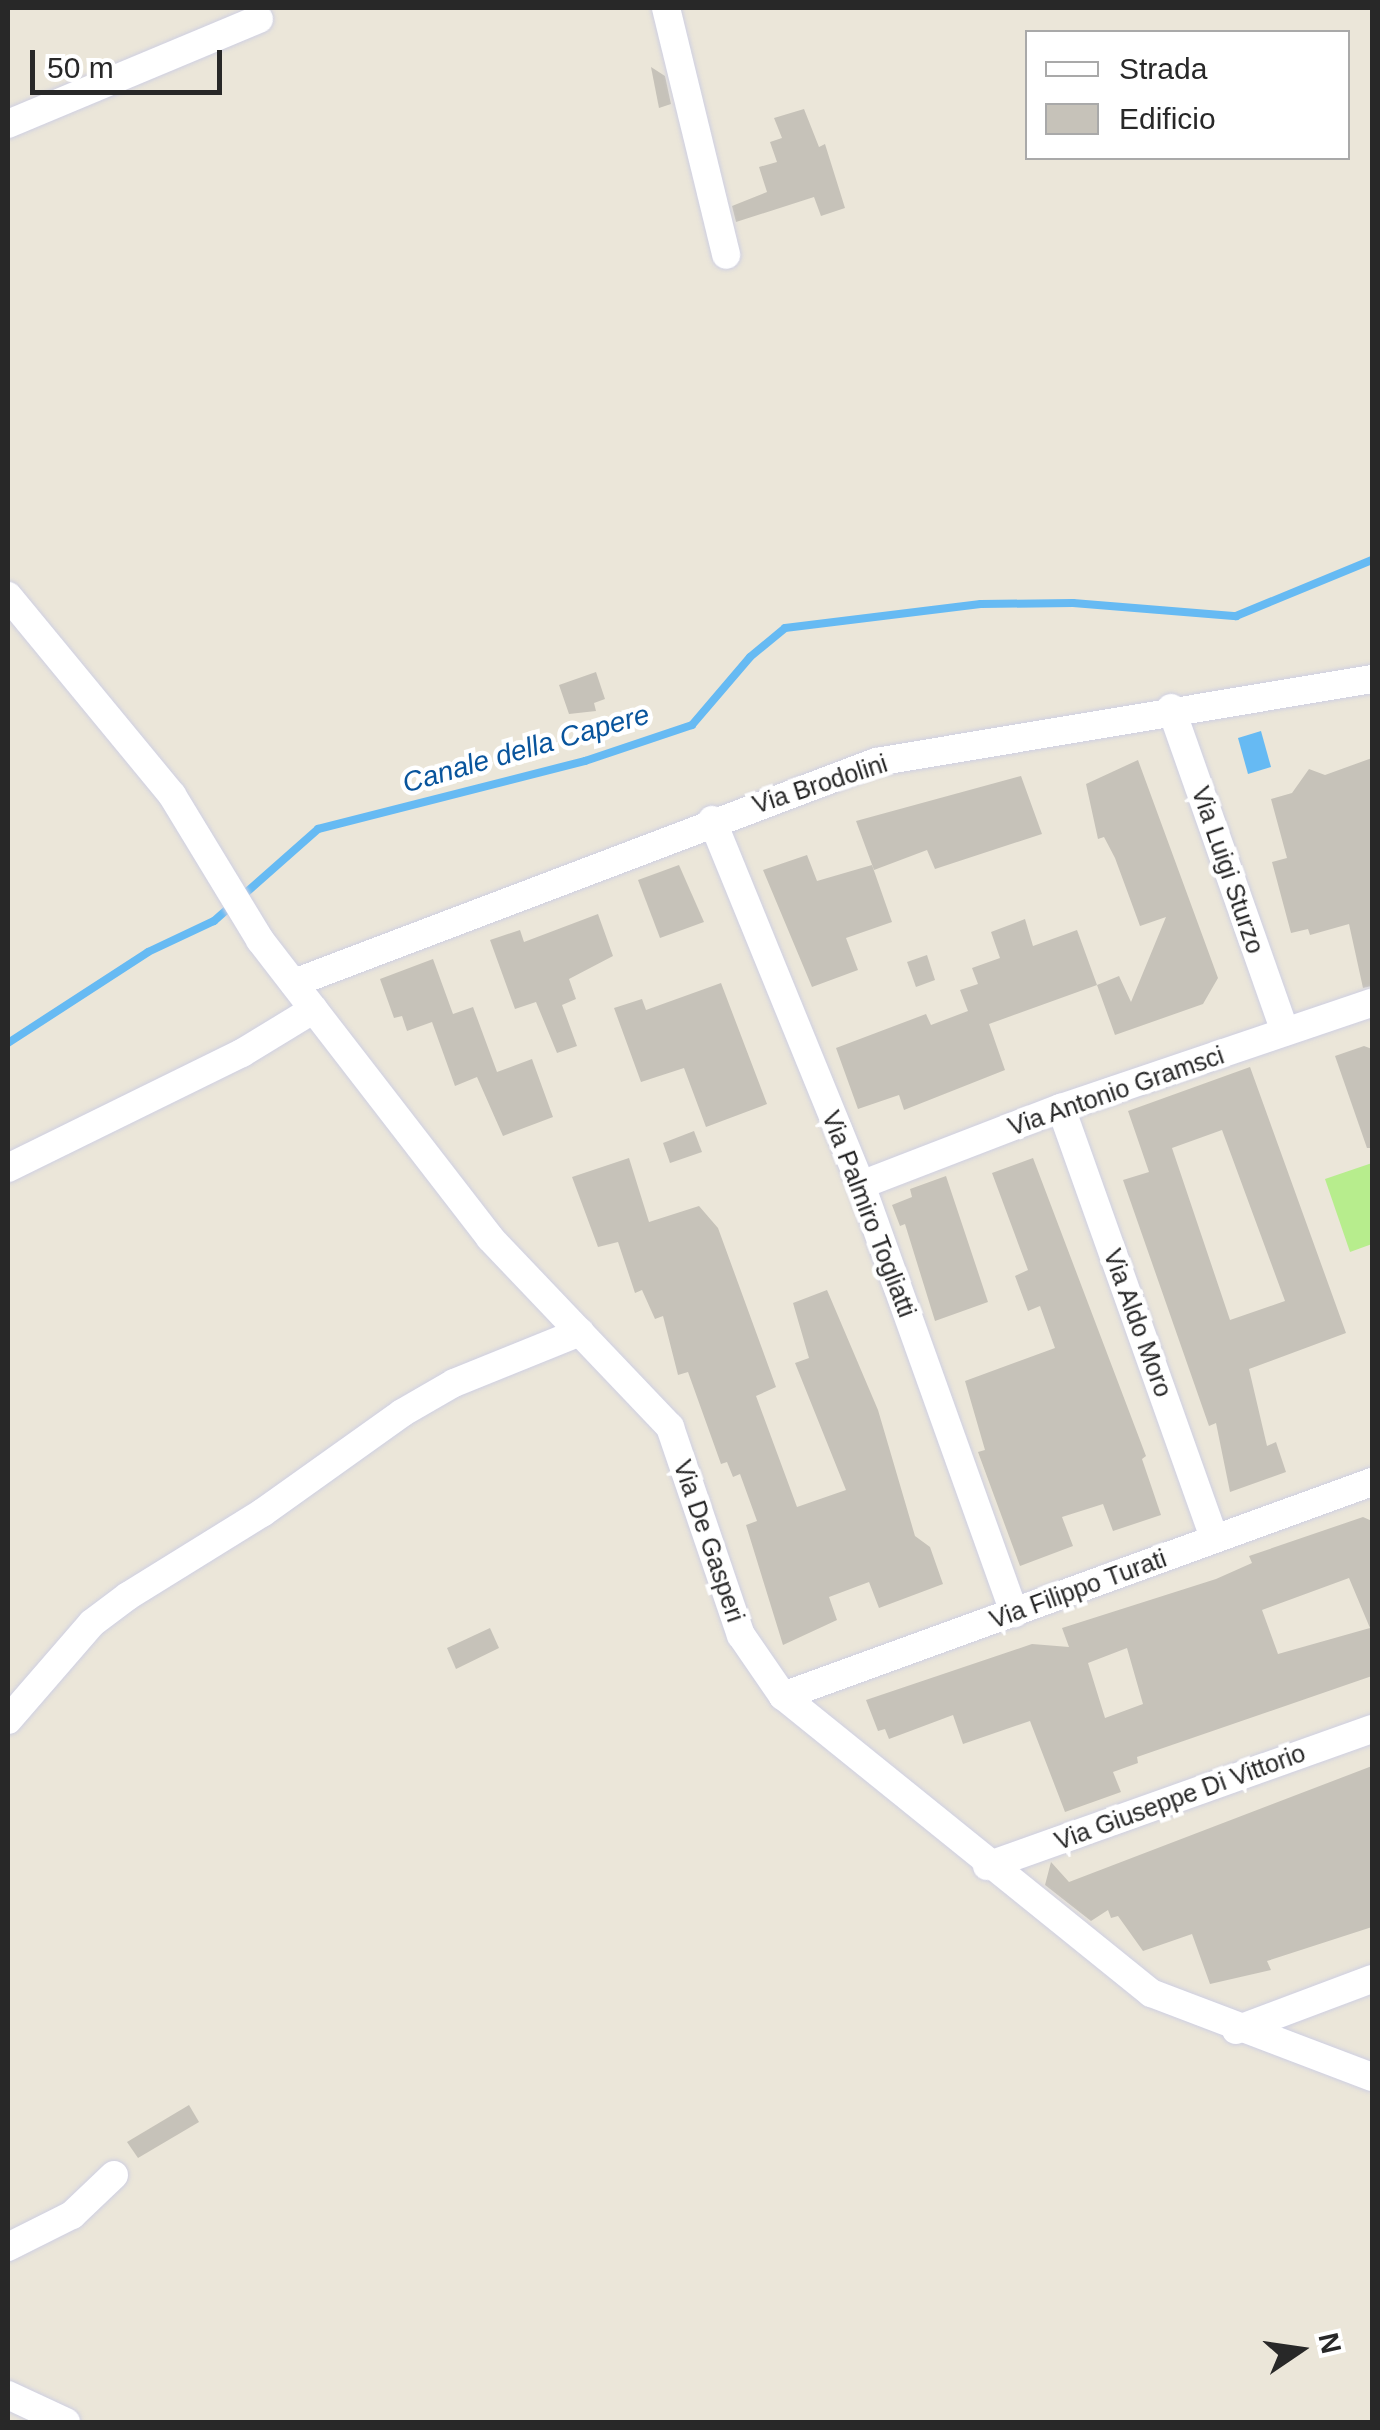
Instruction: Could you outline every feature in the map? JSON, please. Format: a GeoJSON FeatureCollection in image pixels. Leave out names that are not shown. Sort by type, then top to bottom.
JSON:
{"type":"FeatureCollection","features":[{"type":"Feature","properties":{"kind":"street"},"geometry":{"type":"LineString","coordinates":[[666,8],[726,255]]}},
{"type":"Feature","properties":{"kind":"street"},"geometry":{"type":"LineString","coordinates":[[8,124],[258,20]]}},
{"type":"Feature","properties":{"kind":"street","name":"Via De Gasperi"},"geometry":{"type":"LineString","coordinates":[[8,596],[115,720],[217,868],[260,940],[490,1238],[670,1427],[741,1635],[782,1696],[987,1866],[1151,1993],[1236,2030],[1372,2077]]}},
{"type":"Feature","properties":{"kind":"street","name":"Via Brodolini"},"geometry":{"type":"LineString","coordinates":[[294,984],[712,820],[876,762],[1171,708],[1372,680]]}},
{"type":"Feature","properties":{"kind":"street","name":"Via Luigi Sturzo"},"geometry":{"type":"LineString","coordinates":[[1171,708],[1285,1032]]}},
{"type":"Feature","properties":{"kind":"street","name":"Via Palmiro Togliatti"},"geometry":{"type":"LineString","coordinates":[[712,820],[861,1186],[1014,1613]]}},
{"type":"Feature","properties":{"kind":"street","name":"Via Antonio Gramsci"},"geometry":{"type":"LineString","coordinates":[[861,1186],[1062,1108],[1372,1003]]}},
{"type":"Feature","properties":{"kind":"street"},"geometry":{"type":"LineString","coordinates":[[8,1168],[242,1053],[314,1009]]}},
{"type":"Feature","properties":{"kind":"street","name":"Via Aldo Moro"},"geometry":{"type":"LineString","coordinates":[[1062,1108],[1214,1538]]}},
{"type":"Feature","properties":{"kind":"street"},"geometry":{"type":"LineString","coordinates":[[8,1720],[92,1623],[128,1596],[262,1513],[402,1413],[454,1383],[580,1332]]}},
{"type":"Feature","properties":{"kind":"street","name":"Via Filippo Turati"},"geometry":{"type":"LineString","coordinates":[[782,1696],[1372,1482]]}},
{"type":"Feature","properties":{"kind":"street","name":"Via Giuseppe Di Vittorio"},"geometry":{"type":"LineString","coordinates":[[987,1866],[1372,1729]]}},
{"type":"Feature","properties":{"kind":"street"},"geometry":{"type":"LineString","coordinates":[[1236,2030],[1372,1979]]}},
{"type":"Feature","properties":{"kind":"street"},"geometry":{"type":"LineString","coordinates":[[8,2247],[72,2215],[114,2175]]}},
{"type":"Feature","properties":{"kind":"street"},"geometry":{"type":"LineString","coordinates":[[8,2395],[66,2422]]}},
{"type":"Feature","properties":{"kind":"green space"},"geometry":{"type":"Polygon","coordinates":[[[1372,1163],[1372,1244],[1350,1252],[1325,1179],[1372,1163]]]}},
{"type":"Feature","properties":{"kind":"water"},"geometry":{"type":"Polygon","coordinates":[[[1261,731],[1271,767],[1248,774],[1238,738],[1261,731]]]}},
{"type":"Feature","properties":{"kind":"building"},"geometry":{"type":"Polygon","coordinates":[[[651,67],[665,76],[671,104],[659,108],[651,67]]]}},
{"type":"Feature","properties":{"kind":"building"},"geometry":{"type":"Polygon","coordinates":[[[804,109],[819,147],[825,144],[845,208],[821,216],[814,197],[736,222],[732,206],[767,192],[759,167],[777,162],[770,142],[782,138],[774,118],[804,109]]]}},
{"type":"Feature","properties":{"kind":"building"},"geometry":{"type":"Polygon","coordinates":[[[596,672],[605,699],[594,703],[596,711],[569,714],[559,685],[596,672]]]}},
{"type":"Feature","properties":{"kind":"building"},"geometry":{"type":"Polygon","coordinates":[[[1372,758],[1372,986],[1363,988],[1349,924],[1310,935],[1308,929],[1291,933],[1272,862],[1287,858],[1271,799],[1292,793],[1309,769],[1325,775],[1372,758]]]}},
{"type":"Feature","properties":{"kind":"building"},"geometry":{"type":"Polygon","coordinates":[[[1138,760],[1218,978],[1203,1004],[1115,1035],[1097,985],[1119,976],[1131,1002],[1166,917],[1140,926],[1115,858],[1104,837],[1098,839],[1086,784],[1138,760]]]}},
{"type":"Feature","properties":{"kind":"building"},"geometry":{"type":"Polygon","coordinates":[[[1021,776],[1042,834],[935,869],[927,850],[874,870],[856,821],[1021,776]]]}},
{"type":"Feature","properties":{"kind":"building"},"geometry":{"type":"Polygon","coordinates":[[[807,855],[817,881],[872,865],[892,922],[846,938],[858,970],[812,987],[763,870],[807,855]]]}},
{"type":"Feature","properties":{"kind":"building"},"geometry":{"type":"Polygon","coordinates":[[[679,865],[704,922],[660,938],[638,880],[679,865]]]}},
{"type":"Feature","properties":{"kind":"building"},"geometry":{"type":"Polygon","coordinates":[[[598,914],[613,956],[569,979],[576,999],[562,1005],[577,1046],[557,1053],[536,1002],[515,1009],[490,940],[520,930],[524,942],[598,914]]]}},
{"type":"Feature","properties":{"kind":"building"},"geometry":{"type":"Polygon","coordinates":[[[1025,919],[1033,946],[1077,930],[1097,985],[989,1024],[1005,1070],[904,1110],[899,1095],[858,1109],[836,1048],[926,1014],[931,1025],[968,1011],[960,990],[978,984],[972,968],[1000,958],[991,932],[1025,919]]]}},
{"type":"Feature","properties":{"kind":"building"},"geometry":{"type":"Polygon","coordinates":[[[927,955],[935,980],[916,987],[907,962],[927,955]]]}},
{"type":"Feature","properties":{"kind":"building"},"geometry":{"type":"Polygon","coordinates":[[[433,959],[453,1014],[473,1007],[497,1072],[532,1059],[553,1117],[503,1136],[477,1077],[455,1086],[432,1022],[407,1031],[402,1016],[394,1018],[380,979],[433,959]]]}},
{"type":"Feature","properties":{"kind":"building"},"geometry":{"type":"Polygon","coordinates":[[[721,983],[767,1104],[706,1127],[684,1068],[641,1082],[614,1008],[642,999],[646,1010],[721,983]]]}},
{"type":"Feature","properties":{"kind":"building"},"geometry":{"type":"Polygon","coordinates":[[[1364,1046],[1372,1049],[1372,1148],[1367,1148],[1335,1056],[1364,1046]]]}},
{"type":"Feature","properties":{"kind":"building"},"geometry":{"type":"Polygon","coordinates":[[[1250,1067],[1346,1333],[1249,1369],[1267,1446],[1276,1442],[1286,1472],[1230,1492],[1216,1423],[1209,1426],[1123,1180],[1149,1172],[1128,1111],[1250,1067]],[[1222,1130],[1172,1148],[1230,1320],[1285,1301],[1222,1130]]]}},
{"type":"Feature","properties":{"kind":"building"},"geometry":{"type":"Polygon","coordinates":[[[694,1131],[702,1152],[670,1163],[663,1143],[694,1131]]]}},
{"type":"Feature","properties":{"kind":"building"},"geometry":{"type":"Polygon","coordinates":[[[629,1158],[649,1222],[699,1206],[718,1228],[776,1387],[756,1396],[797,1507],[846,1490],[795,1363],[809,1358],[793,1303],[827,1290],[878,1410],[915,1536],[930,1547],[943,1584],[879,1608],[869,1582],[829,1597],[837,1620],[783,1645],[746,1525],[757,1521],[740,1474],[733,1477],[727,1462],[721,1464],[688,1372],[678,1375],[663,1316],[655,1319],[642,1290],[635,1293],[618,1242],[598,1247],[572,1177],[629,1158]]]}},
{"type":"Feature","properties":{"kind":"building"},"geometry":{"type":"Polygon","coordinates":[[[1033,1158],[1146,1456],[1142,1459],[1161,1515],[1113,1531],[1103,1504],[1062,1517],[1073,1546],[1020,1566],[978,1452],[985,1450],[965,1381],[1055,1348],[1040,1306],[1028,1311],[1015,1276],[1028,1270],[992,1173],[1033,1158]]]}},
{"type":"Feature","properties":{"kind":"building"},"geometry":{"type":"Polygon","coordinates":[[[946,1176],[988,1302],[935,1321],[905,1224],[900,1226],[892,1205],[912,1197],[910,1189],[946,1176]]]}},
{"type":"Feature","properties":{"kind":"building"},"geometry":{"type":"Polygon","coordinates":[[[1363,1517],[1372,1521],[1372,1676],[1137,1757],[1138,1763],[1113,1772],[1121,1792],[1065,1812],[1030,1721],[963,1744],[953,1715],[889,1739],[885,1729],[878,1731],[866,1700],[1032,1644],[1069,1647],[1062,1628],[1216,1579],[1252,1563],[1249,1556],[1363,1517]],[[1349,1578],[1262,1610],[1278,1654],[1370,1628],[1349,1578]],[[1127,1648],[1088,1663],[1105,1718],[1143,1704],[1127,1648]]]}},
{"type":"Feature","properties":{"kind":"building"},"geometry":{"type":"Polygon","coordinates":[[[490,1628],[499,1648],[456,1669],[447,1648],[490,1628]]]}},
{"type":"Feature","properties":{"kind":"building"},"geometry":{"type":"Polygon","coordinates":[[[1372,1766],[1372,1927],[1267,1961],[1271,1970],[1210,1984],[1192,1934],[1143,1951],[1118,1916],[1111,1918],[1108,1910],[1091,1921],[1045,1885],[1051,1862],[1069,1882],[1372,1766]]]}},
{"type":"Feature","properties":{"kind":"building"},"geometry":{"type":"Polygon","coordinates":[[[189,2105],[199,2122],[138,2158],[127,2142],[189,2105]]]}},
{"type":"Feature","properties":{"kind":"waterway","name":"Canale della Capere"},"geometry":{"type":"LineString","coordinates":[[8,1043],[148,952],[214,921],[318,829],[585,761],[692,725],[750,657],[785,628],[981,604],[1073,603],[1236,616],[1372,560]]}}]}
